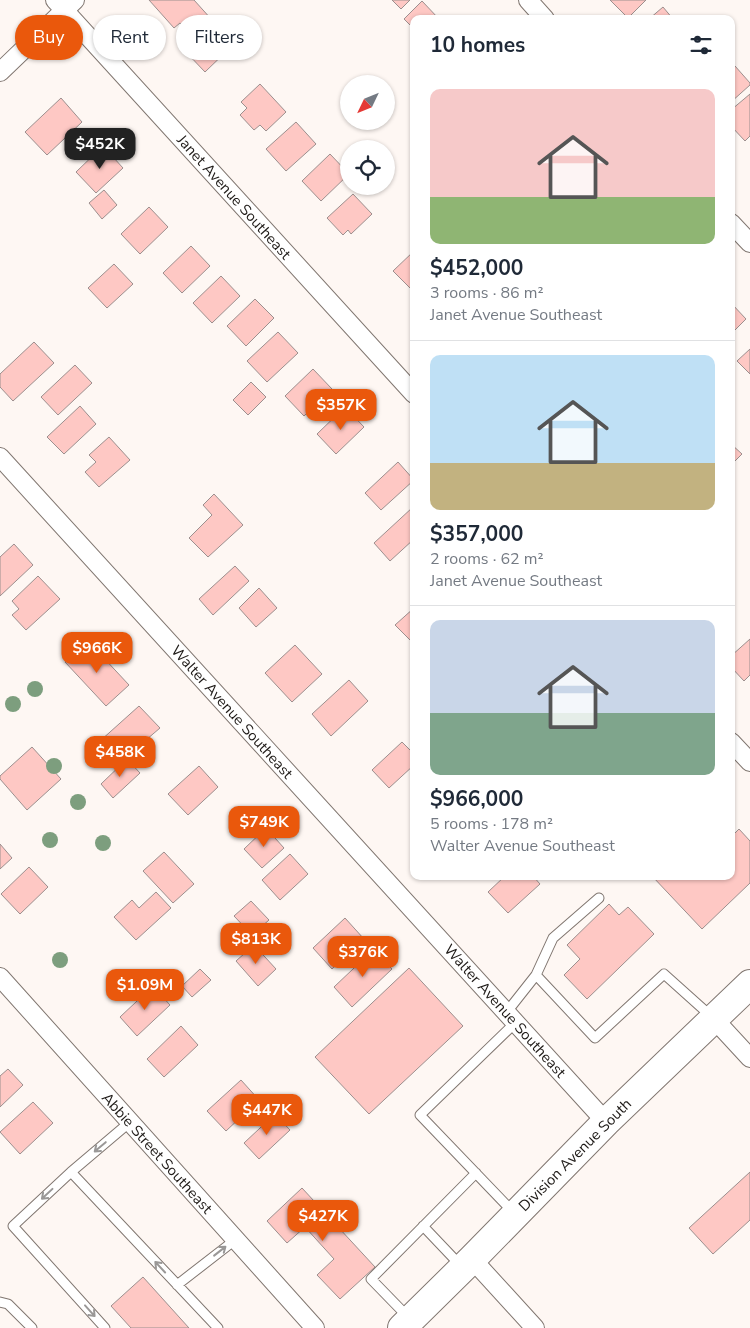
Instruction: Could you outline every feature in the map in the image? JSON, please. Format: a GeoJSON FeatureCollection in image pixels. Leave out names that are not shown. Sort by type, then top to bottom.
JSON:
{"type":"FeatureCollection","features":[{"type":"Feature","properties":{"kind":"main road","name":"Division Avenue South"},"geometry":{"type":"LineString","coordinates":[[406,1324],[606,1122],[750,984]]}},
{"type":"Feature","properties":{"kind":"street"},"geometry":{"type":"LineString","coordinates":[[528,0],[541,15]]}},
{"type":"Feature","properties":{"kind":"street"},"geometry":{"type":"LineString","coordinates":[[0,72],[65,4]]}},
{"type":"Feature","properties":{"kind":"street","name":"Janet Avenue Southeast"},"geometry":{"type":"LineString","coordinates":[[65,4],[410,390]]}},
{"type":"Feature","properties":{"kind":"street"},"geometry":{"type":"LineString","coordinates":[[735,226],[750,243]]}},
{"type":"Feature","properties":{"kind":"street","name":"Walter Avenue Southeast"},"geometry":{"type":"LineString","coordinates":[[0,457],[606,1122]]}},
{"type":"Feature","properties":{"kind":"street"},"geometry":{"type":"LineString","coordinates":[[735,746],[750,762]]}},
{"type":"Feature","properties":{"kind":"street","name":"Abbie Street Southeast"},"geometry":{"type":"LineString","coordinates":[[0,977],[315,1328]]}},
{"type":"Feature","properties":{"kind":"street"},"geometry":{"type":"LineString","coordinates":[[714,1019],[750,1058]]}},
{"type":"Feature","properties":{"kind":"street"},"geometry":{"type":"LineString","coordinates":[[468,1263],[535,1328]]}},
{"type":"Feature","properties":{"kind":"lane"},"geometry":{"type":"LineString","coordinates":[[516,1215],[420,1115],[511,1018],[536,975],[554,938],[599,898]]}},
{"type":"Feature","properties":{"kind":"lane"},"geometry":{"type":"LineString","coordinates":[[536,975],[595,1038],[664,974],[714,1019]]}},
{"type":"Feature","properties":{"kind":"lane"},"geometry":{"type":"LineString","coordinates":[[105,1328],[13,1226],[71,1172],[130,1122]]}},
{"type":"Feature","properties":{"kind":"lane"},"geometry":{"type":"LineString","coordinates":[[71,1172],[218,1328]]}},
{"type":"Feature","properties":{"kind":"lane"},"geometry":{"type":"LineString","coordinates":[[406,1324],[371,1279],[476,1173]]}},
{"type":"Feature","properties":{"kind":"lane"},"geometry":{"type":"LineString","coordinates":[[423,1226],[468,1263]]}},
{"type":"Feature","properties":{"kind":"lane"},"geometry":{"type":"LineString","coordinates":[[177,1285],[236,1240]]}},
{"type":"Feature","properties":{"kind":"lane"},"geometry":{"type":"LineString","coordinates":[[0,1302],[8,1304],[32,1328]]}},
{"type":"Feature","properties":{"kind":"building"},"geometry":{"type":"Polygon","coordinates":[[[149,0],[194,0],[208,15],[176,15],[176,26],[174,28],[166,19],[166,15],[162,15],[149,0]]]}},
{"type":"Feature","properties":{"kind":"building"},"geometry":{"type":"Polygon","coordinates":[[[392,0],[410,0],[401,9],[392,0]]]}},
{"type":"Feature","properties":{"kind":"building"},"geometry":{"type":"Polygon","coordinates":[[[610,0],[646,0],[631,15],[625,15],[610,0]]]}},
{"type":"Feature","properties":{"kind":"building"},"geometry":{"type":"Polygon","coordinates":[[[422,1],[435,15],[410,15],[410,25],[404,19],[422,1]]]}},
{"type":"Feature","properties":{"kind":"building"},"geometry":{"type":"Polygon","coordinates":[[[663,7],[670,15],[654,15],[663,7]]]}},
{"type":"Feature","properties":{"kind":"building"},"geometry":{"type":"Polygon","coordinates":[[[194,60],[217,60],[205,72],[194,60]]]}},
{"type":"Feature","properties":{"kind":"building"},"geometry":{"type":"Polygon","coordinates":[[[735,66],[750,83],[735,98],[735,66]]]}},
{"type":"Feature","properties":{"kind":"building"},"geometry":{"type":"Polygon","coordinates":[[[260,84],[286,112],[266,131],[260,125],[254,130],[240,115],[247,108],[241,102],[260,84]]]}},
{"type":"Feature","properties":{"kind":"building"},"geometry":{"type":"Polygon","coordinates":[[[750,94],[750,136],[745,141],[735,130],[735,107],[750,94]]]}},
{"type":"Feature","properties":{"kind":"building"},"geometry":{"type":"Polygon","coordinates":[[[61,98],[82,122],[47,155],[25,132],[61,98]]]}},
{"type":"Feature","properties":{"kind":"building"},"geometry":{"type":"Polygon","coordinates":[[[296,122],[316,144],[286,171],[266,149],[296,122]]]}},
{"type":"Feature","properties":{"kind":"building"},"geometry":{"type":"Polygon","coordinates":[[[103,146],[123,168],[96,193],[76,172],[103,146]]]}},
{"type":"Feature","properties":{"kind":"building"},"geometry":{"type":"Polygon","coordinates":[[[330,154],[340,165],[340,183],[321,201],[302,181],[330,154]]]}},
{"type":"Feature","properties":{"kind":"building"},"geometry":{"type":"Polygon","coordinates":[[[104,190],[117,205],[102,219],[89,203],[104,190]]]}},
{"type":"Feature","properties":{"kind":"building"},"geometry":{"type":"Polygon","coordinates":[[[352,195],[372,214],[351,234],[348,230],[343,235],[327,218],[352,195]]]}},
{"type":"Feature","properties":{"kind":"building"},"geometry":{"type":"Polygon","coordinates":[[[149,207],[168,227],[140,254],[121,234],[149,207]]]}},
{"type":"Feature","properties":{"kind":"building"},"geometry":{"type":"Polygon","coordinates":[[[191,246],[210,266],[182,293],[163,273],[191,246]]]}},
{"type":"Feature","properties":{"kind":"building"},"geometry":{"type":"Polygon","coordinates":[[[410,255],[410,288],[393,271],[410,255]]]}},
{"type":"Feature","properties":{"kind":"building"},"geometry":{"type":"Polygon","coordinates":[[[114,264],[133,284],[107,308],[88,288],[114,264]]]}},
{"type":"Feature","properties":{"kind":"building"},"geometry":{"type":"Polygon","coordinates":[[[221,276],[240,296],[212,323],[193,303],[221,276]]]}},
{"type":"Feature","properties":{"kind":"building"},"geometry":{"type":"Polygon","coordinates":[[[255,299],[274,318],[246,346],[227,326],[255,299]]]}},
{"type":"Feature","properties":{"kind":"building"},"geometry":{"type":"Polygon","coordinates":[[[735,307],[746,319],[735,330],[735,307]]]}},
{"type":"Feature","properties":{"kind":"building"},"geometry":{"type":"Polygon","coordinates":[[[278,332],[298,353],[267,382],[247,361],[278,332]]]}},
{"type":"Feature","properties":{"kind":"building"},"geometry":{"type":"Polygon","coordinates":[[[34,342],[54,363],[13,401],[0,387],[0,374],[34,342]]]}},
{"type":"Feature","properties":{"kind":"building"},"geometry":{"type":"Polygon","coordinates":[[[750,349],[750,374],[737,361],[750,349]]]}},
{"type":"Feature","properties":{"kind":"building"},"geometry":{"type":"Polygon","coordinates":[[[75,365],[92,383],[58,415],[41,397],[75,365]]]}},
{"type":"Feature","properties":{"kind":"building"},"geometry":{"type":"Polygon","coordinates":[[[313,369],[332,389],[304,416],[285,396],[313,369]]]}},
{"type":"Feature","properties":{"kind":"building"},"geometry":{"type":"Polygon","coordinates":[[[251,382],[266,397],[248,415],[233,400],[251,382]]]}},
{"type":"Feature","properties":{"kind":"building"},"geometry":{"type":"Polygon","coordinates":[[[80,406],[96,424],[64,454],[47,437],[80,406]]]}},
{"type":"Feature","properties":{"kind":"building"},"geometry":{"type":"Polygon","coordinates":[[[345,407],[364,427],[336,454],[317,434],[345,407]]]}},
{"type":"Feature","properties":{"kind":"building"},"geometry":{"type":"Polygon","coordinates":[[[109,437],[130,460],[99,487],[85,472],[96,462],[89,455],[109,437]]]}},
{"type":"Feature","properties":{"kind":"building"},"geometry":{"type":"Polygon","coordinates":[[[735,448],[742,454],[735,461],[735,448]]]}},
{"type":"Feature","properties":{"kind":"building"},"geometry":{"type":"Polygon","coordinates":[[[398,462],[410,476],[410,484],[381,510],[365,493],[398,462]]]}},
{"type":"Feature","properties":{"kind":"building"},"geometry":{"type":"Polygon","coordinates":[[[214,494],[243,525],[208,557],[189,538],[212,515],[203,505],[214,494]]]}},
{"type":"Feature","properties":{"kind":"building"},"geometry":{"type":"Polygon","coordinates":[[[410,510],[410,543],[390,561],[374,543],[410,510]]]}},
{"type":"Feature","properties":{"kind":"building"},"geometry":{"type":"Polygon","coordinates":[[[14,544],[33,565],[0,596],[0,557],[14,544]]]}},
{"type":"Feature","properties":{"kind":"building"},"geometry":{"type":"Polygon","coordinates":[[[235,566],[249,581],[213,615],[199,599],[235,566]]]}},
{"type":"Feature","properties":{"kind":"building"},"geometry":{"type":"Polygon","coordinates":[[[38,576],[60,599],[26,630],[12,615],[19,609],[12,601],[38,576]]]}},
{"type":"Feature","properties":{"kind":"building"},"geometry":{"type":"Polygon","coordinates":[[[259,588],[277,608],[256,627],[239,608],[259,588]]]}},
{"type":"Feature","properties":{"kind":"building"},"geometry":{"type":"Polygon","coordinates":[[[410,612],[410,640],[395,625],[410,612]]]}},
{"type":"Feature","properties":{"kind":"building"},"geometry":{"type":"Polygon","coordinates":[[[750,639],[750,675],[744,681],[735,671],[735,652],[750,639]]]}},
{"type":"Feature","properties":{"kind":"building"},"geometry":{"type":"Polygon","coordinates":[[[88,641],[129,685],[106,706],[65,662],[88,641]]]}},
{"type":"Feature","properties":{"kind":"building"},"geometry":{"type":"Polygon","coordinates":[[[295,645],[322,674],[292,702],[265,673],[295,645]]]}},
{"type":"Feature","properties":{"kind":"building"},"geometry":{"type":"Polygon","coordinates":[[[349,680],[368,701],[331,736],[312,714],[349,680]]]}},
{"type":"Feature","properties":{"kind":"building"},"geometry":{"type":"Polygon","coordinates":[[[139,706],[160,728],[133,751],[129,747],[116,758],[100,741],[139,706]]]}},
{"type":"Feature","properties":{"kind":"building"},"geometry":{"type":"Polygon","coordinates":[[[402,742],[410,750],[410,769],[389,788],[372,770],[402,742]]]}},
{"type":"Feature","properties":{"kind":"building"},"geometry":{"type":"Polygon","coordinates":[[[32,747],[61,779],[27,810],[0,779],[0,776],[32,747]]]}},
{"type":"Feature","properties":{"kind":"building"},"geometry":{"type":"Polygon","coordinates":[[[127,759],[140,773],[113,798],[101,784],[127,759]]]}},
{"type":"Feature","properties":{"kind":"building"},"geometry":{"type":"Polygon","coordinates":[[[199,766],[218,787],[188,815],[168,794],[199,766]]]}},
{"type":"Feature","properties":{"kind":"building"},"geometry":{"type":"Polygon","coordinates":[[[266,828],[284,848],[262,868],[244,849],[266,828]]]}},
{"type":"Feature","properties":{"kind":"building"},"geometry":{"type":"Polygon","coordinates":[[[739,829],[750,841],[750,883],[702,929],[656,880],[735,880],[735,833],[739,829]]]}},
{"type":"Feature","properties":{"kind":"building"},"geometry":{"type":"Polygon","coordinates":[[[0,844],[12,858],[0,869],[0,844]]]}},
{"type":"Feature","properties":{"kind":"building"},"geometry":{"type":"Polygon","coordinates":[[[164,852],[194,884],[173,903],[143,871],[164,852]]]}},
{"type":"Feature","properties":{"kind":"building"},"geometry":{"type":"Polygon","coordinates":[[[290,854],[308,874],[280,900],[262,880],[290,854]]]}},
{"type":"Feature","properties":{"kind":"building"},"geometry":{"type":"Polygon","coordinates":[[[29,867],[48,887],[20,914],[1,894],[29,867]]]}},
{"type":"Feature","properties":{"kind":"building"},"geometry":{"type":"Polygon","coordinates":[[[501,880],[536,880],[540,884],[508,913],[488,892],[501,880]]]}},
{"type":"Feature","properties":{"kind":"building"},"geometry":{"type":"Polygon","coordinates":[[[156,892],[171,908],[136,940],[114,917],[132,900],[139,908],[156,892]]]}},
{"type":"Feature","properties":{"kind":"building"},"geometry":{"type":"Polygon","coordinates":[[[251,901],[269,920],[252,935],[234,916],[251,901]]]}},
{"type":"Feature","properties":{"kind":"building"},"geometry":{"type":"Polygon","coordinates":[[[609,904],[619,915],[628,907],[654,934],[587,999],[564,975],[580,959],[567,945],[609,904]]]}},
{"type":"Feature","properties":{"kind":"building"},"geometry":{"type":"Polygon","coordinates":[[[345,918],[364,939],[332,969],[313,948],[345,918]]]}},
{"type":"Feature","properties":{"kind":"building"},"geometry":{"type":"Polygon","coordinates":[[[254,945],[276,969],[258,986],[236,961],[254,945]]]}},
{"type":"Feature","properties":{"kind":"building"},"geometry":{"type":"Polygon","coordinates":[[[373,950],[392,969],[352,1007],[334,987],[373,950]]]}},
{"type":"Feature","properties":{"kind":"building"},"geometry":{"type":"Polygon","coordinates":[[[409,968],[463,1026],[369,1114],[315,1057],[409,968]]]}},
{"type":"Feature","properties":{"kind":"building"},"geometry":{"type":"Polygon","coordinates":[[[200,969],[211,980],[192,997],[182,986],[200,969]]]}},
{"type":"Feature","properties":{"kind":"building"},"geometry":{"type":"Polygon","coordinates":[[[153,986],[170,1005],[137,1036],[120,1017],[153,986]]]}},
{"type":"Feature","properties":{"kind":"building"},"geometry":{"type":"Polygon","coordinates":[[[181,1026],[198,1045],[164,1077],[147,1059],[181,1026]]]}},
{"type":"Feature","properties":{"kind":"building"},"geometry":{"type":"Polygon","coordinates":[[[8,1069],[23,1085],[0,1107],[0,1076],[8,1069]]]}},
{"type":"Feature","properties":{"kind":"building"},"geometry":{"type":"Polygon","coordinates":[[[241,1080],[259,1100],[226,1131],[207,1111],[241,1080]]]}},
{"type":"Feature","properties":{"kind":"building"},"geometry":{"type":"Polygon","coordinates":[[[33,1102],[53,1123],[20,1154],[0,1132],[33,1102]]]}},
{"type":"Feature","properties":{"kind":"building"},"geometry":{"type":"Polygon","coordinates":[[[275,1114],[290,1130],[259,1159],[244,1143],[275,1114]]]}},
{"type":"Feature","properties":{"kind":"building"},"geometry":{"type":"Polygon","coordinates":[[[750,1172],[750,1220],[713,1254],[689,1228],[750,1172]]]}},
{"type":"Feature","properties":{"kind":"building"},"geometry":{"type":"Polygon","coordinates":[[[302,1188],[375,1267],[340,1299],[317,1275],[334,1259],[305,1227],[287,1243],[267,1221],[302,1188]]]}},
{"type":"Feature","properties":{"kind":"building"},"geometry":{"type":"Polygon","coordinates":[[[143,1277],[189,1328],[131,1328],[111,1306],[143,1277]]]}}]}
